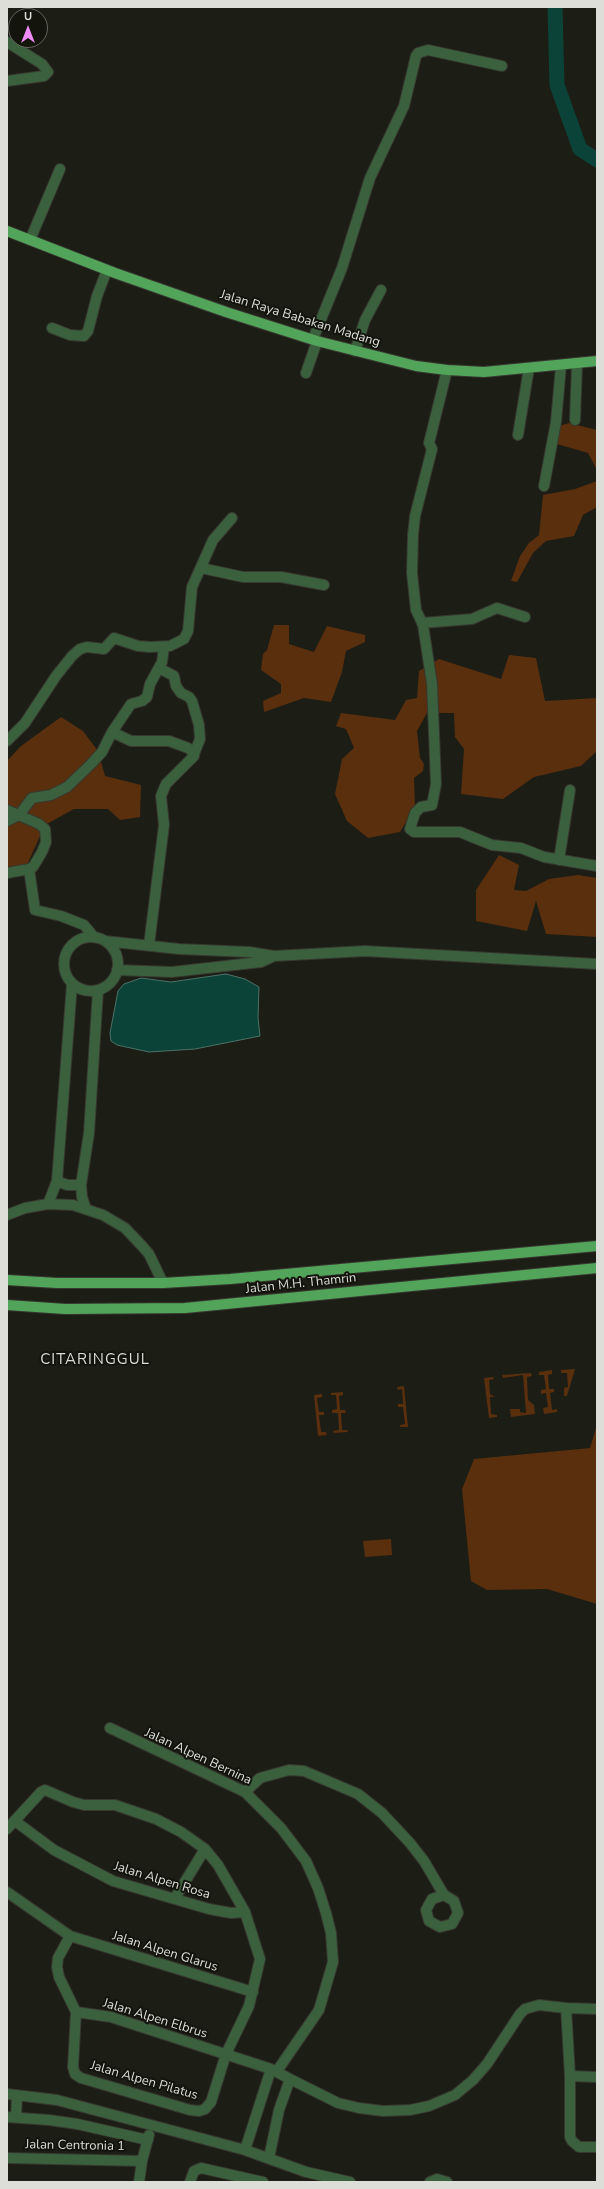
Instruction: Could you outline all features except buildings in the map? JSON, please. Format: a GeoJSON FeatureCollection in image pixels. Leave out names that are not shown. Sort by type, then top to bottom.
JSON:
{"type":"FeatureCollection","features":[{"type":"Feature","properties":{"kind":"main road","name":"Jalan Raya Babakan Madang"},"geometry":{"type":"LineString","coordinates":[[7,231],[107,270],[315,340],[355,351],[447,370],[484,372],[561,366],[597,361]]}},
{"type":"Feature","properties":{"kind":"main road","name":"Jalan M.H. Thamrin"},"geometry":{"type":"LineString","coordinates":[[7,1280],[65,1283],[163,1283],[230,1279],[597,1246]]}},
{"type":"Feature","properties":{"kind":"main road","name":"Jalan M.H. Thamrin"},"geometry":{"type":"LineString","coordinates":[[7,1305],[65,1309],[185,1308],[597,1268]]}},
{"type":"Feature","properties":{"kind":"street"},"geometry":{"type":"LineString","coordinates":[[7,42],[42,64],[48,72],[44,76],[7,81]]}},
{"type":"Feature","properties":{"kind":"street"},"geometry":{"type":"LineString","coordinates":[[306,373],[315,340],[342,268],[370,178],[404,106],[416,56],[418,53],[428,50],[462,56],[502,66]]}},
{"type":"Feature","properties":{"kind":"street"},"geometry":{"type":"LineString","coordinates":[[30,240],[60,169]]}},
{"type":"Feature","properties":{"kind":"street"},"geometry":{"type":"LineString","coordinates":[[52,328],[70,335],[84,336],[88,331],[97,296],[107,270]]}},
{"type":"Feature","properties":{"kind":"street"},"geometry":{"type":"LineString","coordinates":[[355,351],[366,320],[380,290]]}},
{"type":"Feature","properties":{"kind":"street"},"geometry":{"type":"LineString","coordinates":[[575,420],[577,364]]}},
{"type":"Feature","properties":{"kind":"street"},"geometry":{"type":"LineString","coordinates":[[544,486],[556,422],[561,366]]}},
{"type":"Feature","properties":{"kind":"street"},"geometry":{"type":"LineString","coordinates":[[518,435],[529,368]]}},
{"type":"Feature","properties":{"kind":"street"},"geometry":{"type":"LineString","coordinates":[[447,370],[429,444],[432,449],[414,521],[412,573],[416,613],[422,623],[432,684],[436,784],[432,805],[422,807],[415,812],[410,829],[414,832],[460,832],[492,845],[521,848],[544,857],[597,866]]}},
{"type":"Feature","properties":{"kind":"street"},"geometry":{"type":"LineString","coordinates":[[7,741],[24,723],[62,668],[80,649],[87,647],[104,649],[114,638],[144,647],[164,647],[177,644],[184,639],[188,631],[192,587],[213,540],[232,518]]}},
{"type":"Feature","properties":{"kind":"street"},"geometry":{"type":"LineString","coordinates":[[201,568],[243,577],[281,577],[324,585]]}},
{"type":"Feature","properties":{"kind":"street"},"geometry":{"type":"LineString","coordinates":[[422,623],[472,619],[497,608],[526,617]]}},
{"type":"Feature","properties":{"kind":"street"},"geometry":{"type":"LineString","coordinates":[[7,821],[19,816],[32,798],[51,795],[67,787],[102,752],[112,732],[130,704],[142,701],[147,697],[150,684],[163,658],[164,647]]}},
{"type":"Feature","properties":{"kind":"street"},"geometry":{"type":"LineString","coordinates":[[148,945],[164,825],[161,796],[166,784],[194,754],[200,739],[199,725],[192,702],[189,697],[181,693],[176,686],[174,676],[159,668]]}},
{"type":"Feature","properties":{"kind":"street"},"geometry":{"type":"LineString","coordinates":[[112,732],[131,741],[169,741],[188,748],[194,754]]}},
{"type":"Feature","properties":{"kind":"street"},"geometry":{"type":"LineString","coordinates":[[558,860],[570,790]]}},
{"type":"Feature","properties":{"kind":"street"},"geometry":{"type":"LineString","coordinates":[[7,810],[39,824],[44,829],[46,836],[42,852],[38,860],[29,869],[7,873]]}},
{"type":"Feature","properties":{"kind":"street"},"geometry":{"type":"LineString","coordinates":[[29,869],[35,910],[61,916],[84,925],[94,937],[105,941],[209,951],[249,952],[274,956],[371,951],[597,964]]}},
{"type":"Feature","properties":{"kind":"street"},"geometry":{"type":"LineString","coordinates":[[48,1204],[57,1181],[72,984],[64,969],[66,953],[78,941],[94,937]]}},
{"type":"Feature","properties":{"kind":"street"},"geometry":{"type":"LineString","coordinates":[[72,984],[82,989],[98,990],[112,980],[117,970],[116,954],[105,941]]}},
{"type":"Feature","properties":{"kind":"street"},"geometry":{"type":"LineString","coordinates":[[117,970],[172,972],[261,962],[274,956]]}},
{"type":"Feature","properties":{"kind":"street"},"geometry":{"type":"LineString","coordinates":[[86,1209],[82,1197],[82,1185],[89,1132],[98,990]]}},
{"type":"Feature","properties":{"kind":"street"},"geometry":{"type":"LineString","coordinates":[[57,1181],[67,1185],[82,1185]]}},
{"type":"Feature","properties":{"kind":"street"},"geometry":{"type":"LineString","coordinates":[[7,1215],[30,1207],[48,1204],[73,1205],[103,1215],[125,1228],[149,1254],[163,1283]]}},
{"type":"Feature","properties":{"kind":"street","name":"Jalan Alpen Bernina"},"geometry":{"type":"LineString","coordinates":[[110,1728],[245,1792],[281,1828],[306,1861],[318,1888],[331,1933],[334,1962],[319,2010],[274,2070],[245,2150]]}},
{"type":"Feature","properties":{"kind":"street"},"geometry":{"type":"LineString","coordinates":[[245,1792],[260,1778],[289,1770],[304,1771],[358,1794],[382,1813],[410,1843],[424,1861],[444,1896]]}},
{"type":"Feature","properties":{"kind":"street"},"geometry":{"type":"LineString","coordinates":[[7,1829],[41,1792],[45,1790],[84,1805],[115,1805],[136,1810],[181,1832],[205,1849],[218,1865],[245,1912],[260,1959],[249,2006],[226,2054]]}},
{"type":"Feature","properties":{"kind":"street","name":"Jalan Alpen Rosa"},"geometry":{"type":"LineString","coordinates":[[15,1821],[54,1850],[113,1881],[231,1913],[245,1912]]}},
{"type":"Feature","properties":{"kind":"street"},"geometry":{"type":"LineString","coordinates":[[175,1898],[205,1849]]}},
{"type":"Feature","properties":{"kind":"street","name":"Jalan Alpen Glarus"},"geometry":{"type":"LineString","coordinates":[[7,1892],[70,1936],[253,1992]]}},
{"type":"Feature","properties":{"kind":"street"},"geometry":{"type":"LineString","coordinates":[[70,1936],[58,1958],[57,1968],[58,1977],[76,2012]]}},
{"type":"Feature","properties":{"kind":"street","name":"Jalan Alpen Elbrus"},"geometry":{"type":"LineString","coordinates":[[76,2012],[111,2017],[226,2054],[274,2070],[338,2103],[382,2111],[410,2110],[429,2106],[454,2095],[472,2080],[487,2064],[520,2014],[526,2009],[539,2005],[597,2009]]}},
{"type":"Feature","properties":{"kind":"street"},"geometry":{"type":"LineString","coordinates":[[566,2008],[570,2076],[570,2137],[572,2141],[579,2146],[597,2147]]}},
{"type":"Feature","properties":{"kind":"street","name":"Jalan Alpen Pilatus"},"geometry":{"type":"LineString","coordinates":[[76,2012],[73,2067],[75,2074],[81,2078],[190,2110],[199,2111],[206,2109],[211,2102],[226,2054]]}},
{"type":"Feature","properties":{"kind":"street"},"geometry":{"type":"LineString","coordinates":[[570,2076],[597,2077]]}},
{"type":"Feature","properties":{"kind":"street"},"geometry":{"type":"LineString","coordinates":[[269,2158],[279,2110],[290,2079]]}},
{"type":"Feature","properties":{"kind":"street"},"geometry":{"type":"LineString","coordinates":[[148,2140],[76,2124],[11,2117],[12,2094],[57,2100],[245,2150],[306,2172],[350,2182]]}},
{"type":"Feature","properties":{"kind":"street"},"geometry":{"type":"LineString","coordinates":[[139,2182],[142,2160],[151,2126]]}},
{"type":"Feature","properties":{"kind":"street","name":"Jalan Centronia 1"},"geometry":{"type":"LineString","coordinates":[[7,2158],[142,2160]]}},
{"type":"Feature","properties":{"kind":"street"},"geometry":{"type":"LineString","coordinates":[[190,2182],[194,2171],[201,2168],[263,2182]]}},
{"type":"Feature","properties":{"kind":"street"},"geometry":{"type":"LineString","coordinates":[[430,2182],[437,2180],[447,2182]]}},
{"type":"Feature","properties":{"kind":"shaded area"},"geometry":{"type":"Polygon","coordinates":[[[569,423],[597,430],[597,470],[588,453],[557,444],[559,426],[569,423]]]}},
{"type":"Feature","properties":{"kind":"shaded area"},"geometry":{"type":"Polygon","coordinates":[[[597,481],[597,507],[583,515],[574,536],[546,541],[533,553],[517,582],[511,581],[520,556],[529,543],[539,535],[543,495],[575,489],[597,481]]]}},
{"type":"Feature","properties":{"kind":"shaded area"},"geometry":{"type":"Polygon","coordinates":[[[274,625],[289,625],[289,644],[314,652],[327,626],[365,635],[365,642],[346,651],[342,672],[331,702],[304,698],[264,712],[263,701],[281,693],[281,684],[261,670],[263,654],[267,650],[274,625]]]}},
{"type":"Feature","properties":{"kind":"shaded area"},"geometry":{"type":"Polygon","coordinates":[[[509,655],[536,658],[545,701],[597,698],[597,751],[581,766],[534,777],[503,799],[461,794],[464,749],[455,737],[454,713],[427,713],[417,731],[420,758],[424,764],[423,771],[414,778],[415,807],[400,832],[368,838],[347,821],[335,794],[342,759],[354,748],[346,729],[336,726],[341,713],[395,720],[406,700],[417,698],[419,671],[439,659],[501,679],[509,655]]]}},
{"type":"Feature","properties":{"kind":"shaded area"},"geometry":{"type":"Polygon","coordinates":[[[61,717],[83,731],[98,751],[105,776],[141,785],[140,817],[120,820],[108,809],[74,809],[45,825],[27,865],[12,870],[7,867],[7,761],[21,746],[61,717]]]}},
{"type":"Feature","properties":{"kind":"shaded area"},"geometry":{"type":"Polygon","coordinates":[[[499,855],[519,865],[514,890],[526,891],[549,879],[578,875],[597,878],[597,937],[546,934],[536,901],[527,931],[476,921],[476,890],[499,855]]]}},
{"type":"Feature","properties":{"kind":"shaded area"},"geometry":{"type":"Polygon","coordinates":[[[575,1369],[567,1396],[564,1396],[564,1388],[568,1387],[567,1373],[561,1373],[561,1370],[575,1369]]]}},
{"type":"Feature","properties":{"kind":"shaded area"},"geometry":{"type":"Polygon","coordinates":[[[552,1370],[552,1374],[548,1375],[549,1389],[554,1389],[554,1392],[550,1393],[552,1410],[557,1409],[557,1412],[544,1414],[543,1408],[548,1407],[546,1393],[541,1394],[541,1390],[546,1389],[544,1375],[539,1375],[539,1372],[552,1370]]]}},
{"type":"Feature","properties":{"kind":"shaded area"},"geometry":{"type":"Polygon","coordinates":[[[531,1373],[532,1376],[527,1377],[528,1400],[534,1405],[535,1414],[511,1417],[510,1409],[520,1409],[520,1412],[526,1413],[523,1375],[503,1378],[502,1375],[531,1373]]]}},
{"type":"Feature","properties":{"kind":"shaded area"},"geometry":{"type":"Polygon","coordinates":[[[493,1377],[494,1379],[489,1380],[490,1394],[495,1397],[490,1397],[491,1414],[497,1415],[497,1417],[489,1418],[484,1378],[493,1377]]]}},
{"type":"Feature","properties":{"kind":"shaded area"},"geometry":{"type":"Polygon","coordinates":[[[404,1386],[408,1427],[400,1427],[400,1425],[405,1424],[403,1407],[398,1407],[398,1404],[403,1404],[402,1389],[398,1390],[397,1387],[404,1386]]]}},
{"type":"Feature","properties":{"kind":"shaded area"},"geometry":{"type":"Polygon","coordinates":[[[343,1392],[343,1395],[339,1396],[340,1410],[345,1410],[346,1413],[341,1413],[342,1430],[347,1430],[348,1432],[334,1433],[333,1431],[339,1430],[338,1413],[332,1413],[332,1410],[337,1409],[336,1395],[331,1395],[331,1393],[343,1392]]]}},
{"type":"Feature","properties":{"kind":"shaded area"},"geometry":{"type":"Polygon","coordinates":[[[322,1394],[322,1397],[317,1398],[319,1412],[324,1412],[324,1415],[319,1415],[321,1432],[326,1432],[327,1435],[318,1436],[314,1395],[322,1394]]]}},
{"type":"Feature","properties":{"kind":"shaded area"},"geometry":{"type":"Polygon","coordinates":[[[597,1425],[597,1604],[547,1589],[487,1590],[471,1581],[462,1489],[474,1459],[590,1448],[597,1425]]]}},
{"type":"Feature","properties":{"kind":"shaded area"},"geometry":{"type":"Polygon","coordinates":[[[391,1539],[392,1555],[365,1557],[363,1541],[391,1539]]]}},
{"type":"Feature","properties":{"kind":"water"},"geometry":{"type":"Polygon","coordinates":[[[226,974],[245,979],[259,987],[258,1018],[260,1036],[195,1049],[149,1052],[117,1045],[111,1041],[110,1033],[118,991],[124,984],[141,978],[171,982],[226,974]]]}},
{"type":"Feature","properties":{"kind":"waterway"},"geometry":{"type":"LineString","coordinates":[[555,7],[557,85],[580,149],[597,160]]}},
{"type":"Feature","properties":{"kind":"district","name":"CITARINGGUL"},"geometry":{"type":"Point","coordinates":[95,1360]}}]}
